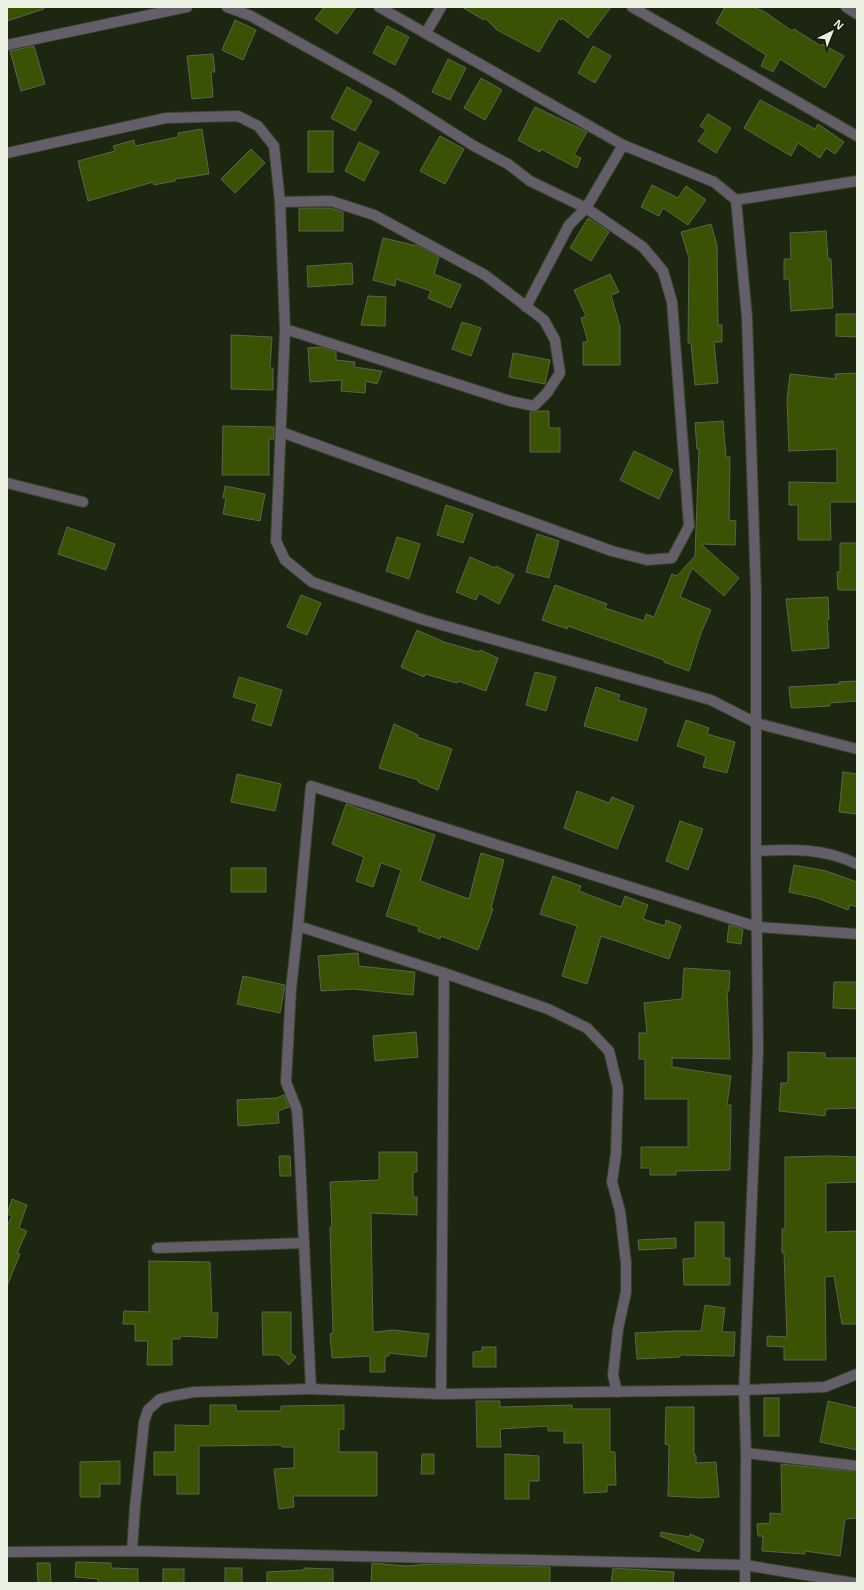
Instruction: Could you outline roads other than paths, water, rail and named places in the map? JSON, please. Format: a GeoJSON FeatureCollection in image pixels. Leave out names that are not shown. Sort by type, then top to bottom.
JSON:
{"type":"FeatureCollection","features":[{"type":"Feature","properties":{"kind":"street"},"geometry":{"type":"LineString","coordinates":[[7,45],[187,7]]}},
{"type":"Feature","properties":{"kind":"street"},"geometry":{"type":"LineString","coordinates":[[227,7],[251,16],[393,96],[474,146],[508,164],[530,181],[586,208],[643,247],[663,271],[672,302],[688,526],[672,558],[647,560],[612,552],[281,432]]}},
{"type":"Feature","properties":{"kind":"street"},"geometry":{"type":"LineString","coordinates":[[380,7],[623,145],[714,182],[736,200],[748,325],[756,593],[756,927],[758,1051],[744,1390],[746,1453],[745,1583]]}},
{"type":"Feature","properties":{"kind":"street"},"geometry":{"type":"LineString","coordinates":[[426,33],[441,7]]}},
{"type":"Feature","properties":{"kind":"street"},"geometry":{"type":"LineString","coordinates":[[632,7],[857,136]]}},
{"type":"Feature","properties":{"kind":"street"},"geometry":{"type":"LineString","coordinates":[[846,7],[857,14]]}},
{"type":"Feature","properties":{"kind":"street"},"geometry":{"type":"LineString","coordinates":[[7,153],[166,118],[238,116],[258,126],[274,146],[280,202],[285,329],[276,541],[285,560],[312,582],[424,620],[711,700],[756,723],[857,749]]}},
{"type":"Feature","properties":{"kind":"street"},"geometry":{"type":"LineString","coordinates":[[526,307],[569,225],[586,208],[623,145]]}},
{"type":"Feature","properties":{"kind":"street"},"geometry":{"type":"LineString","coordinates":[[736,200],[857,181]]}},
{"type":"Feature","properties":{"kind":"street"},"geometry":{"type":"LineString","coordinates":[[280,202],[331,201],[374,216],[485,275],[544,320],[555,340],[560,373],[548,393],[534,406],[510,401],[285,329]]}},
{"type":"Feature","properties":{"kind":"street"},"geometry":{"type":"LineString","coordinates":[[7,483],[83,502]]}},
{"type":"Feature","properties":{"kind":"street"},"geometry":{"type":"LineString","coordinates":[[311,1389],[297,1110],[286,1082],[291,989],[311,786],[756,927],[857,934]]}},
{"type":"Feature","properties":{"kind":"street"},"geometry":{"type":"LineString","coordinates":[[756,851],[804,849],[847,859],[857,864]]}},
{"type":"Feature","properties":{"kind":"street"},"geometry":{"type":"LineString","coordinates":[[298,926],[444,973],[548,1009],[587,1028],[609,1051],[618,1088],[616,1153],[612,1182],[620,1211],[626,1264],[626,1292],[618,1329],[613,1375],[617,1392]]}},
{"type":"Feature","properties":{"kind":"street"},"geometry":{"type":"LineString","coordinates":[[441,1394],[444,973]]}},
{"type":"Feature","properties":{"kind":"street"},"geometry":{"type":"LineString","coordinates":[[157,1248],[304,1243]]}},
{"type":"Feature","properties":{"kind":"street"},"geometry":{"type":"LineString","coordinates":[[132,1551],[144,1422],[148,1410],[160,1399],[194,1392],[311,1389],[441,1394],[744,1390],[825,1387],[857,1374]]}},
{"type":"Feature","properties":{"kind":"street"},"geometry":{"type":"LineString","coordinates":[[746,1453],[857,1466]]}},
{"type":"Feature","properties":{"kind":"street"},"geometry":{"type":"LineString","coordinates":[[7,1552],[132,1551],[745,1565],[854,1583]]}}]}
